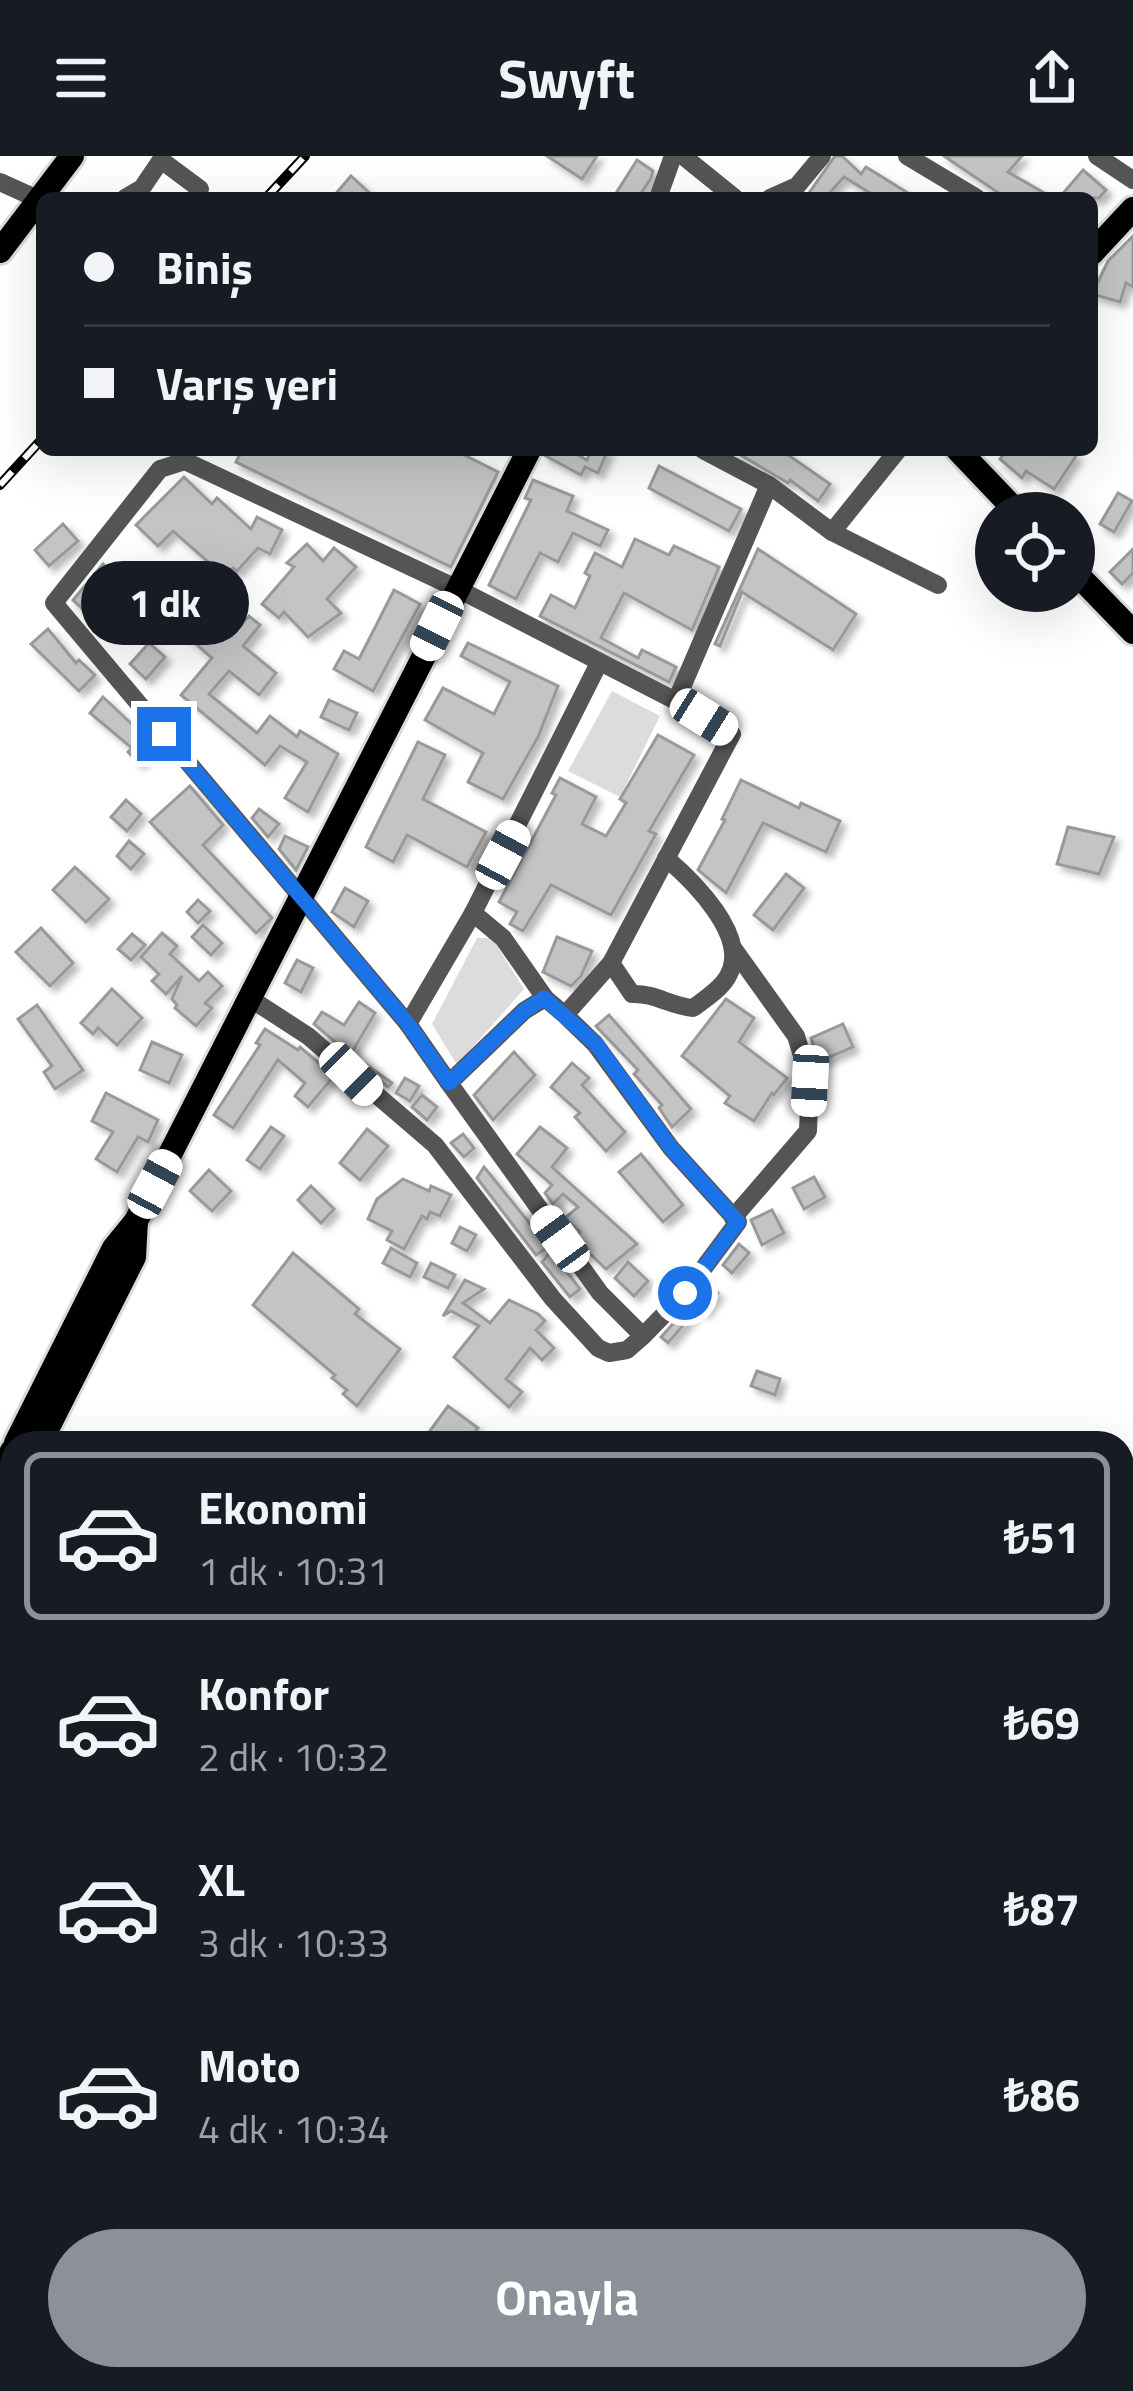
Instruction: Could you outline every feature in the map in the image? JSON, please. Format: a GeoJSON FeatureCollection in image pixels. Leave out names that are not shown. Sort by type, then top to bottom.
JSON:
{"type":"FeatureCollection","features":[{"type":"Feature","properties":{"kind":"main road"},"geometry":{"type":"LineString","coordinates":[[46,192],[72,156]]}},
{"type":"Feature","properties":{"kind":"main road"},"geometry":{"type":"LineString","coordinates":[[0,251],[36,206]]}},
{"type":"Feature","properties":{"kind":"main road"},"geometry":{"type":"LineString","coordinates":[[1098,247],[1133,209]]}},
{"type":"Feature","properties":{"kind":"main road"},"geometry":{"type":"LineString","coordinates":[[22,1431],[114,1248],[136,1221],[251,999],[456,587],[527,456]]}},
{"type":"Feature","properties":{"kind":"main road"},"geometry":{"type":"LineString","coordinates":[[964,456],[998,492]]}},
{"type":"Feature","properties":{"kind":"main road"},"geometry":{"type":"LineString","coordinates":[[1095,593],[1133,632]]}},
{"type":"Feature","properties":{"kind":"main road"},"geometry":{"type":"LineString","coordinates":[[46,1431],[134,1257],[136,1221]]}},
{"type":"Feature","properties":{"kind":"street"},"geometry":{"type":"LineString","coordinates":[[660,192],[673,156]]}},
{"type":"Feature","properties":{"kind":"street"},"geometry":{"type":"LineString","coordinates":[[683,156],[728,192]]}},
{"type":"Feature","properties":{"kind":"street"},"geometry":{"type":"LineString","coordinates":[[784,192],[797,186],[822,156]]}},
{"type":"Feature","properties":{"kind":"street"},"geometry":{"type":"LineString","coordinates":[[908,156],[967,192]]}},
{"type":"Feature","properties":{"kind":"street"},"geometry":{"type":"LineString","coordinates":[[1097,156],[1133,179]]}},
{"type":"Feature","properties":{"kind":"street"},"geometry":{"type":"LineString","coordinates":[[135,192],[161,160],[200,189]]}},
{"type":"Feature","properties":{"kind":"street"},"geometry":{"type":"LineString","coordinates":[[0,182],[36,199]]}},
{"type":"Feature","properties":{"kind":"street"},"geometry":{"type":"LineString","coordinates":[[714,456],[769,485],[832,532],[938,585]]}},
{"type":"Feature","properties":{"kind":"street"},"geometry":{"type":"LineString","coordinates":[[832,532],[893,456]]}},
{"type":"Feature","properties":{"kind":"street"},"geometry":{"type":"LineString","coordinates":[[566,1015],[611,963],[732,734],[676,700],[456,587],[185,461],[160,469],[54,603],[408,1024],[600,1293],[643,1336]]}},
{"type":"Feature","properties":{"kind":"street"},"geometry":{"type":"LineString","coordinates":[[676,700],[769,485]]}},
{"type":"Feature","properties":{"kind":"street"},"geometry":{"type":"LineString","coordinates":[[408,1024],[473,913],[599,664]]}},
{"type":"Feature","properties":{"kind":"street"},"geometry":{"type":"LineString","coordinates":[[666,858],[695,883],[733,948],[796,1036],[810,1081],[808,1131],[734,1218]]}},
{"type":"Feature","properties":{"kind":"street"},"geometry":{"type":"LineString","coordinates":[[251,999],[308,1036],[435,1145],[553,1298],[598,1348],[627,1350],[729,1238],[738,1222],[671,1148],[596,1044],[544,998],[503,938],[473,913]]}},
{"type":"Feature","properties":{"kind":"street"},"geometry":{"type":"LineString","coordinates":[[611,963],[632,994],[652,993],[693,1008],[728,976],[733,948]]}},
{"type":"Feature","properties":{"kind":"street"},"geometry":{"type":"LineString","coordinates":[[449,1083],[524,1011],[544,998]]}},
{"type":"Feature","properties":{"kind":"shaded area"},"geometry":{"type":"Polygon","coordinates":[[[612,691],[660,716],[620,797],[568,771],[612,691]]]}},
{"type":"Feature","properties":{"kind":"shaded area"},"geometry":{"type":"Polygon","coordinates":[[[477,938],[492,938],[524,989],[457,1065],[432,1024],[477,938]]]}},
{"type":"Feature","properties":{"kind":"building"},"geometry":{"type":"Polygon","coordinates":[[[547,156],[597,156],[582,179],[547,156]]]}},
{"type":"Feature","properties":{"kind":"building"},"geometry":{"type":"Polygon","coordinates":[[[835,156],[842,156],[861,174],[866,167],[906,192],[868,192],[844,177],[830,192],[810,192],[835,156]]]}},
{"type":"Feature","properties":{"kind":"building"},"geometry":{"type":"Polygon","coordinates":[[[944,156],[1022,156],[1008,172],[1043,192],[997,192],[944,156]]]}},
{"type":"Feature","properties":{"kind":"building"},"geometry":{"type":"Polygon","coordinates":[[[637,160],[653,171],[642,192],[617,192],[637,160]]]}},
{"type":"Feature","properties":{"kind":"building"},"geometry":{"type":"Polygon","coordinates":[[[1083,170],[1106,190],[1099,198],[1098,192],[1064,192],[1083,170]]]}},
{"type":"Feature","properties":{"kind":"building"},"geometry":{"type":"Polygon","coordinates":[[[351,176],[368,192],[337,192],[351,176]]]}},
{"type":"Feature","properties":{"kind":"building"},"geometry":{"type":"Polygon","coordinates":[[[1133,236],[1133,287],[1126,283],[1120,302],[1098,296],[1098,282],[1108,261],[1133,236]]]}},
{"type":"Feature","properties":{"kind":"building"},"geometry":{"type":"Polygon","coordinates":[[[239,456],[466,456],[498,472],[451,567],[236,462],[239,456]]]}},
{"type":"Feature","properties":{"kind":"building"},"geometry":{"type":"Polygon","coordinates":[[[546,456],[587,460],[605,456],[598,473],[585,467],[581,475],[546,456]]]}},
{"type":"Feature","properties":{"kind":"building"},"geometry":{"type":"Polygon","coordinates":[[[742,456],[790,456],[830,484],[818,501],[790,480],[742,456]]]}},
{"type":"Feature","properties":{"kind":"building"},"geometry":{"type":"Polygon","coordinates":[[[1076,456],[1054,489],[1026,471],[1022,478],[1000,459],[1076,456]]]}},
{"type":"Feature","properties":{"kind":"building"},"geometry":{"type":"Polygon","coordinates":[[[659,466],[741,509],[729,531],[649,488],[659,466]]]}},
{"type":"Feature","properties":{"kind":"building"},"geometry":{"type":"Polygon","coordinates":[[[184,477],[212,504],[217,498],[251,529],[257,517],[282,530],[270,554],[258,548],[218,584],[207,574],[214,567],[173,531],[158,546],[136,525],[184,477]]]}},
{"type":"Feature","properties":{"kind":"building"},"geometry":{"type":"Polygon","coordinates":[[[533,480],[573,496],[567,511],[608,530],[600,546],[573,533],[558,562],[540,553],[516,599],[489,585],[531,500],[525,498],[533,480]]]}},
{"type":"Feature","properties":{"kind":"building"},"geometry":{"type":"Polygon","coordinates":[[[1118,493],[1132,501],[1114,532],[1100,524],[1118,493]]]}},
{"type":"Feature","properties":{"kind":"building"},"geometry":{"type":"Polygon","coordinates":[[[63,524],[78,541],[49,566],[35,550],[63,524]]]}},
{"type":"Feature","properties":{"kind":"building"},"geometry":{"type":"Polygon","coordinates":[[[635,539],[669,555],[674,546],[719,567],[692,630],[624,593],[601,638],[638,658],[642,650],[676,667],[669,682],[540,616],[551,595],[575,608],[595,553],[622,567],[635,539]]]}},
{"type":"Feature","properties":{"kind":"building"},"geometry":{"type":"Polygon","coordinates":[[[307,544],[323,561],[334,548],[356,567],[327,599],[341,613],[308,637],[284,612],[279,618],[262,604],[294,567],[287,563],[307,544]]]}},
{"type":"Feature","properties":{"kind":"building"},"geometry":{"type":"Polygon","coordinates":[[[758,549],[856,614],[833,650],[742,592],[720,646],[715,644],[758,549]]]}},
{"type":"Feature","properties":{"kind":"building"},"geometry":{"type":"Polygon","coordinates":[[[1133,549],[1133,573],[1122,584],[1110,572],[1133,549]]]}},
{"type":"Feature","properties":{"kind":"building"},"geometry":{"type":"Polygon","coordinates":[[[103,564],[119,581],[87,613],[73,600],[103,564]]]}},
{"type":"Feature","properties":{"kind":"building"},"geometry":{"type":"Polygon","coordinates":[[[145,581],[161,596],[143,617],[126,603],[145,581]]]}},
{"type":"Feature","properties":{"kind":"building"},"geometry":{"type":"Polygon","coordinates":[[[203,583],[215,594],[196,617],[221,640],[227,632],[232,636],[249,616],[260,625],[243,646],[276,673],[259,695],[229,671],[209,694],[257,733],[270,716],[297,737],[300,731],[338,754],[308,812],[285,798],[307,762],[280,746],[265,765],[181,695],[212,658],[170,621],[203,583]]]}},
{"type":"Feature","properties":{"kind":"building"},"geometry":{"type":"Polygon","coordinates":[[[394,590],[420,604],[373,691],[334,669],[344,651],[359,659],[394,590]]]}},
{"type":"Feature","properties":{"kind":"building"},"geometry":{"type":"Polygon","coordinates":[[[48,629],[76,663],[79,660],[95,675],[79,691],[31,644],[48,629]]]}},
{"type":"Feature","properties":{"kind":"building"},"geometry":{"type":"Polygon","coordinates":[[[149,643],[165,657],[146,679],[130,664],[149,643]]]}},
{"type":"Feature","properties":{"kind":"building"},"geometry":{"type":"Polygon","coordinates":[[[468,643],[558,686],[538,737],[503,799],[468,782],[483,753],[425,720],[443,688],[494,714],[510,682],[461,656],[468,643]]]}},
{"type":"Feature","properties":{"kind":"building"},"geometry":{"type":"Polygon","coordinates":[[[103,697],[155,746],[139,763],[128,752],[132,748],[90,713],[103,697]]]}},
{"type":"Feature","properties":{"kind":"building"},"geometry":{"type":"Polygon","coordinates":[[[329,700],[357,713],[349,730],[321,717],[329,700]]]}},
{"type":"Feature","properties":{"kind":"building"},"geometry":{"type":"Polygon","coordinates":[[[658,735],[694,755],[649,831],[656,834],[611,915],[551,885],[523,931],[510,924],[517,912],[499,902],[556,795],[552,793],[560,778],[596,797],[582,824],[606,836],[626,803],[620,799],[658,735]]]}},
{"type":"Feature","properties":{"kind":"building"},"geometry":{"type":"Polygon","coordinates":[[[418,742],[445,755],[423,799],[486,832],[467,867],[407,835],[393,862],[366,847],[418,742]]]}},
{"type":"Feature","properties":{"kind":"building"},"geometry":{"type":"Polygon","coordinates":[[[741,780],[799,808],[801,803],[840,821],[826,852],[763,823],[726,893],[698,870],[741,780]]]}},
{"type":"Feature","properties":{"kind":"building"},"geometry":{"type":"Polygon","coordinates":[[[190,786],[223,825],[203,845],[272,918],[256,933],[150,822],[190,786]]]}},
{"type":"Feature","properties":{"kind":"building"},"geometry":{"type":"Polygon","coordinates":[[[126,800],[141,814],[127,831],[111,817],[126,800]]]}},
{"type":"Feature","properties":{"kind":"building"},"geometry":{"type":"Polygon","coordinates":[[[259,809],[279,824],[268,837],[252,818],[259,809]]]}},
{"type":"Feature","properties":{"kind":"building"},"geometry":{"type":"Polygon","coordinates":[[[1068,827],[1114,837],[1099,874],[1057,864],[1068,827]]]}},
{"type":"Feature","properties":{"kind":"building"},"geometry":{"type":"Polygon","coordinates":[[[285,836],[308,847],[296,870],[279,849],[285,836]]]}},
{"type":"Feature","properties":{"kind":"building"},"geometry":{"type":"Polygon","coordinates":[[[129,841],[144,854],[131,869],[117,856],[129,841]]]}},
{"type":"Feature","properties":{"kind":"building"},"geometry":{"type":"Polygon","coordinates":[[[75,867],[109,899],[86,922],[53,890],[75,867]]]}},
{"type":"Feature","properties":{"kind":"building"},"geometry":{"type":"Polygon","coordinates":[[[786,874],[804,888],[773,930],[754,915],[786,874]]]}},
{"type":"Feature","properties":{"kind":"building"},"geometry":{"type":"Polygon","coordinates":[[[345,888],[368,901],[354,927],[332,912],[345,888]]]}},
{"type":"Feature","properties":{"kind":"building"},"geometry":{"type":"Polygon","coordinates":[[[198,900],[210,911],[198,923],[187,912],[198,900]]]}},
{"type":"Feature","properties":{"kind":"building"},"geometry":{"type":"Polygon","coordinates":[[[203,925],[222,943],[211,955],[192,937],[203,925]]]}},
{"type":"Feature","properties":{"kind":"building"},"geometry":{"type":"Polygon","coordinates":[[[41,928],[73,963],[50,986],[16,952],[41,928]]]}},
{"type":"Feature","properties":{"kind":"building"},"geometry":{"type":"Polygon","coordinates":[[[162,933],[177,946],[170,954],[199,981],[208,972],[222,986],[205,1003],[212,1008],[196,1026],[175,1008],[172,999],[182,976],[166,994],[152,981],[159,974],[141,957],[162,933]]]}},
{"type":"Feature","properties":{"kind":"building"},"geometry":{"type":"Polygon","coordinates":[[[132,934],[145,945],[131,960],[118,949],[132,934]]]}},
{"type":"Feature","properties":{"kind":"building"},"geometry":{"type":"Polygon","coordinates":[[[557,937],[592,951],[571,986],[543,972],[557,937]]]}},
{"type":"Feature","properties":{"kind":"building"},"geometry":{"type":"Polygon","coordinates":[[[297,960],[313,968],[301,992],[285,983],[297,960]]]}},
{"type":"Feature","properties":{"kind":"building"},"geometry":{"type":"Polygon","coordinates":[[[112,989],[142,1018],[117,1045],[98,1028],[93,1034],[81,1023],[112,989]]]}},
{"type":"Feature","properties":{"kind":"building"},"geometry":{"type":"Polygon","coordinates":[[[726,999],[754,1018],[739,1042],[787,1078],[754,1121],[725,1103],[730,1096],[682,1056],[726,999]]]}},
{"type":"Feature","properties":{"kind":"building"},"geometry":{"type":"Polygon","coordinates":[[[359,1002],[375,1013],[351,1054],[392,1083],[388,1087],[314,1024],[322,1012],[344,1025],[359,1002]]]}},
{"type":"Feature","properties":{"kind":"building"},"geometry":{"type":"Polygon","coordinates":[[[37,1005],[83,1070],[55,1089],[44,1072],[52,1066],[18,1019],[37,1005]]]}},
{"type":"Feature","properties":{"kind":"building"},"geometry":{"type":"Polygon","coordinates":[[[609,1015],[691,1109],[672,1127],[659,1108],[662,1105],[634,1074],[638,1070],[596,1026],[609,1015]]]}},
{"type":"Feature","properties":{"kind":"building"},"geometry":{"type":"Polygon","coordinates":[[[843,1024],[853,1047],[818,1062],[811,1038],[843,1024]]]}},
{"type":"Feature","properties":{"kind":"building"},"geometry":{"type":"Polygon","coordinates":[[[265,1029],[300,1047],[334,1076],[308,1107],[295,1096],[305,1083],[278,1060],[233,1128],[214,1115],[260,1045],[256,1043],[265,1029]]]}},
{"type":"Feature","properties":{"kind":"building"},"geometry":{"type":"Polygon","coordinates":[[[152,1042],[182,1055],[169,1083],[140,1070],[152,1042]]]}},
{"type":"Feature","properties":{"kind":"building"},"geometry":{"type":"Polygon","coordinates":[[[514,1052],[535,1075],[493,1120],[474,1095],[514,1052]]]}},
{"type":"Feature","properties":{"kind":"building"},"geometry":{"type":"Polygon","coordinates":[[[572,1063],[589,1078],[582,1085],[625,1132],[606,1151],[575,1117],[580,1113],[551,1087],[572,1063]]]}},
{"type":"Feature","properties":{"kind":"building"},"geometry":{"type":"Polygon","coordinates":[[[405,1078],[419,1086],[410,1101],[396,1093],[405,1078]]]}},
{"type":"Feature","properties":{"kind":"building"},"geometry":{"type":"Polygon","coordinates":[[[106,1093],[158,1120],[148,1142],[138,1137],[117,1172],[96,1159],[113,1132],[92,1121],[106,1093]]]}},
{"type":"Feature","properties":{"kind":"building"},"geometry":{"type":"Polygon","coordinates":[[[422,1095],[437,1107],[427,1120],[412,1107],[422,1095]]]}},
{"type":"Feature","properties":{"kind":"building"},"geometry":{"type":"Polygon","coordinates":[[[271,1127],[284,1136],[260,1169],[247,1160],[271,1127]]]}},
{"type":"Feature","properties":{"kind":"building"},"geometry":{"type":"Polygon","coordinates":[[[540,1127],[567,1148],[552,1167],[637,1244],[606,1269],[586,1250],[576,1236],[580,1232],[565,1218],[578,1207],[563,1194],[553,1204],[545,1193],[552,1185],[517,1154],[540,1127]]]}},
{"type":"Feature","properties":{"kind":"building"},"geometry":{"type":"Polygon","coordinates":[[[367,1129],[388,1146],[360,1180],[340,1163],[367,1129]]]}},
{"type":"Feature","properties":{"kind":"building"},"geometry":{"type":"Polygon","coordinates":[[[463,1134],[474,1148],[464,1157],[451,1143],[463,1134]]]}},
{"type":"Feature","properties":{"kind":"building"},"geometry":{"type":"Polygon","coordinates":[[[641,1154],[683,1205],[663,1222],[619,1172],[641,1154]]]}},
{"type":"Feature","properties":{"kind":"building"},"geometry":{"type":"Polygon","coordinates":[[[484,1167],[548,1247],[536,1255],[477,1178],[484,1167]]]}},
{"type":"Feature","properties":{"kind":"building"},"geometry":{"type":"Polygon","coordinates":[[[209,1170],[231,1191],[212,1211],[190,1191],[209,1170]]]}},
{"type":"Feature","properties":{"kind":"building"},"geometry":{"type":"Polygon","coordinates":[[[814,1177],[825,1197],[804,1209],[793,1188],[814,1177]]]}},
{"type":"Feature","properties":{"kind":"building"},"geometry":{"type":"Polygon","coordinates":[[[403,1179],[451,1195],[440,1216],[430,1212],[427,1219],[422,1216],[404,1249],[387,1240],[392,1231],[368,1219],[377,1199],[403,1179]]]}},
{"type":"Feature","properties":{"kind":"building"},"geometry":{"type":"Polygon","coordinates":[[[311,1186],[334,1209],[321,1223],[298,1200],[311,1186]]]}},
{"type":"Feature","properties":{"kind":"building"},"geometry":{"type":"Polygon","coordinates":[[[772,1210],[784,1233],[762,1245],[751,1220],[772,1210]]]}},
{"type":"Feature","properties":{"kind":"building"},"geometry":{"type":"Polygon","coordinates":[[[460,1227],[476,1235],[467,1251],[452,1243],[460,1227]]]}},
{"type":"Feature","properties":{"kind":"building"},"geometry":{"type":"Polygon","coordinates":[[[739,1244],[749,1253],[732,1273],[723,1265],[739,1244]]]}},
{"type":"Feature","properties":{"kind":"building"},"geometry":{"type":"Polygon","coordinates":[[[391,1248],[417,1263],[410,1277],[383,1263],[391,1248]]]}},
{"type":"Feature","properties":{"kind":"building"},"geometry":{"type":"Polygon","coordinates":[[[551,1251],[580,1289],[570,1297],[542,1262],[551,1251]]]}},
{"type":"Feature","properties":{"kind":"building"},"geometry":{"type":"Polygon","coordinates":[[[293,1253],[359,1309],[355,1314],[400,1349],[357,1406],[343,1394],[347,1390],[332,1378],[335,1375],[253,1305],[293,1253]]]}},
{"type":"Feature","properties":{"kind":"building"},"geometry":{"type":"Polygon","coordinates":[[[628,1262],[648,1281],[634,1296],[615,1278],[628,1262]]]}},
{"type":"Feature","properties":{"kind":"building"},"geometry":{"type":"Polygon","coordinates":[[[431,1263],[455,1275],[448,1288],[424,1277],[431,1263]]]}},
{"type":"Feature","properties":{"kind":"building"},"geometry":{"type":"Polygon","coordinates":[[[465,1280],[484,1289],[463,1303],[490,1323],[509,1300],[545,1321],[536,1330],[554,1348],[542,1360],[530,1348],[506,1379],[522,1392],[509,1407],[454,1357],[479,1326],[451,1311],[443,1316],[465,1280]]]}},
{"type":"Feature","properties":{"kind":"building"},"geometry":{"type":"Polygon","coordinates":[[[707,1286],[718,1293],[668,1343],[661,1337],[707,1286]]]}},
{"type":"Feature","properties":{"kind":"building"},"geometry":{"type":"Polygon","coordinates":[[[757,1371],[780,1379],[775,1395],[751,1386],[757,1371]]]}},
{"type":"Feature","properties":{"kind":"building"},"geometry":{"type":"Polygon","coordinates":[[[448,1406],[478,1428],[476,1431],[430,1431],[448,1406]]]}},
{"type":"Feature","properties":{"kind":"railway"},"geometry":{"type":"LineString","coordinates":[[272,192],[305,156]]}},
{"type":"Feature","properties":{"kind":"railway"},"geometry":{"type":"LineString","coordinates":[[0,485],[36,446]]}},
{"type":"Feature","properties":{"kind":"route"},"geometry":{"type":"LineString","coordinates":[[164,734],[408,1024],[449,1083],[524,1011],[544,998],[596,1044],[671,1148],[738,1222],[685,1293]]}}]}
